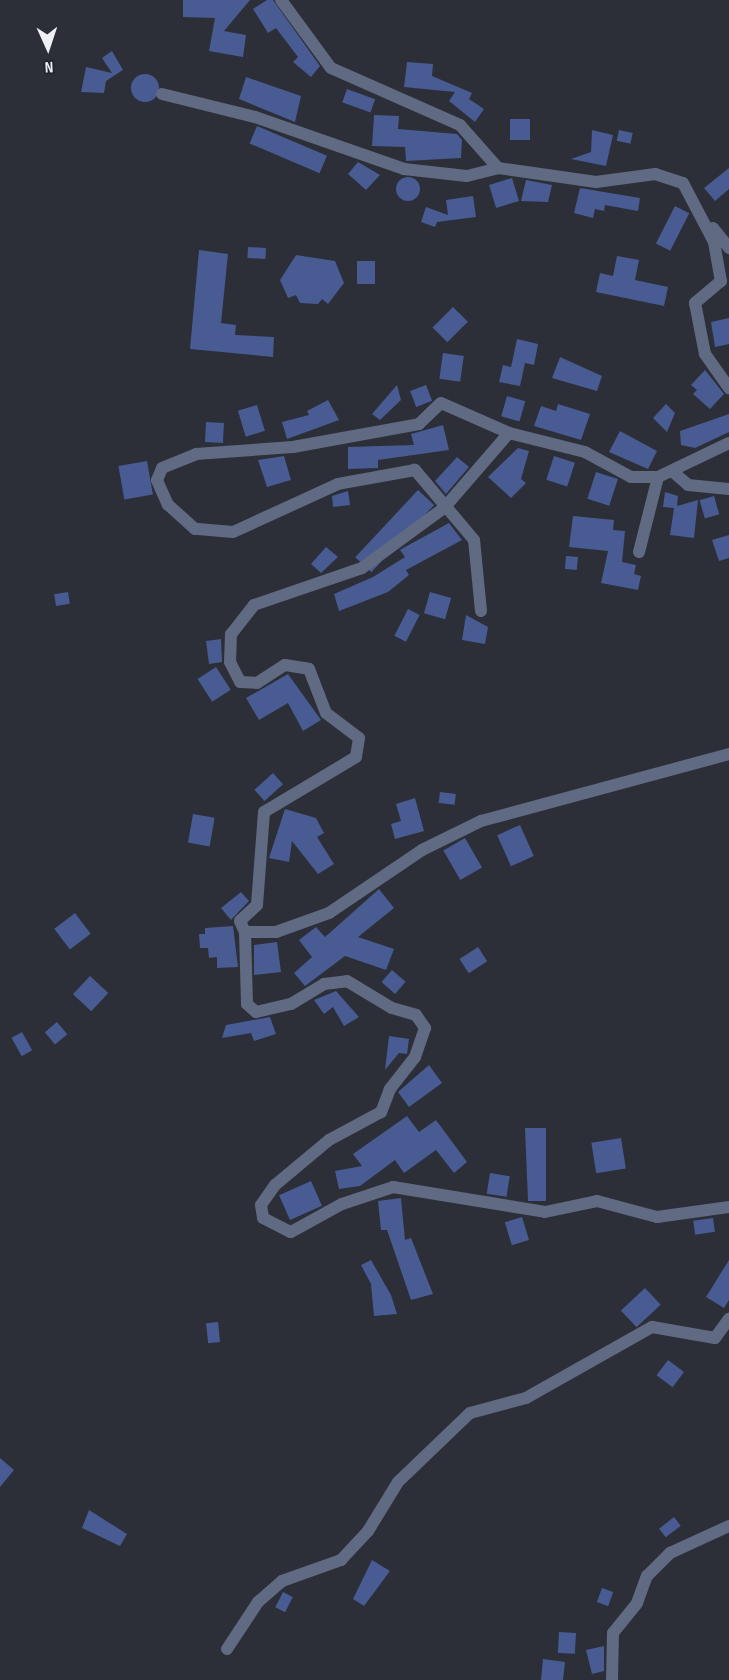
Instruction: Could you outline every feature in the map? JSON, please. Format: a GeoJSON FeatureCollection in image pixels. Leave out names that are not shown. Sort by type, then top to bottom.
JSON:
{"type":"FeatureCollection","features":[{"type":"Feature","properties":{"kind":"street"},"geometry":{"type":"LineString","coordinates":[[281,0],[331,68],[460,125],[498,168]]}},
{"type":"Feature","properties":{"kind":"street"},"geometry":{"type":"LineString","coordinates":[[162,94],[255,117],[404,169],[467,176],[498,168],[596,182],[655,174],[683,183],[705,219],[729,248]]}},
{"type":"Feature","properties":{"kind":"street"},"geometry":{"type":"LineString","coordinates":[[705,219],[721,281],[695,303],[705,354],[729,388]]}},
{"type":"Feature","properties":{"kind":"street"},"geometry":{"type":"LineString","coordinates":[[481,610],[474,540],[444,508],[415,470],[338,484],[233,532],[195,529],[168,505],[157,480],[162,468],[196,454],[293,447],[419,424],[441,403],[509,433],[585,452],[632,477],[658,477],[729,443]]}},
{"type":"Feature","properties":{"kind":"street"},"geometry":{"type":"LineString","coordinates":[[509,433],[444,508],[362,568],[254,604],[231,634],[230,662],[240,682],[257,683],[285,665],[309,669],[326,714],[359,738],[356,757],[264,812],[258,848],[262,876],[257,905],[240,921],[245,932],[243,978],[247,1004],[256,1012],[291,1004],[324,984],[347,981],[392,1008],[416,1015],[425,1028],[415,1057],[390,1089],[381,1112],[329,1140],[275,1185],[261,1205],[263,1218],[275,1228],[291,1232],[311,1225],[342,1204],[393,1187],[545,1212],[597,1201],[657,1217],[729,1207]]}},
{"type":"Feature","properties":{"kind":"street"},"geometry":{"type":"LineString","coordinates":[[672,471],[688,485],[729,489]]}},
{"type":"Feature","properties":{"kind":"street"},"geometry":{"type":"LineString","coordinates":[[639,552],[658,477]]}},
{"type":"Feature","properties":{"kind":"street"},"geometry":{"type":"LineString","coordinates":[[245,932],[276,932],[329,913],[422,850],[481,821],[729,754]]}},
{"type":"Feature","properties":{"kind":"street"},"geometry":{"type":"LineString","coordinates":[[227,1648],[258,1602],[282,1581],[341,1560],[368,1531],[398,1482],[470,1413],[526,1398],[652,1327],[715,1338],[729,1319]]}},
{"type":"Feature","properties":{"kind":"street"},"geometry":{"type":"LineString","coordinates":[[612,1680],[613,1633],[637,1603],[646,1576],[670,1553],[729,1526]]}},
{"type":"Feature","properties":{"kind":"building"},"geometry":{"type":"Polygon","coordinates":[[[183,0],[250,0],[224,31],[246,35],[243,57],[209,51],[215,18],[183,17],[183,0]]]}},
{"type":"Feature","properties":{"kind":"building"},"geometry":{"type":"Polygon","coordinates":[[[267,0],[273,0],[320,66],[311,77],[293,62],[298,57],[276,28],[268,33],[253,9],[267,0]]]}},
{"type":"Feature","properties":{"kind":"building"},"geometry":{"type":"Polygon","coordinates":[[[112,51],[123,70],[106,81],[104,93],[81,92],[86,67],[112,73],[102,58],[112,51]]]}},
{"type":"Feature","properties":{"kind":"building"},"geometry":{"type":"Polygon","coordinates":[[[407,62],[433,64],[432,76],[472,93],[469,99],[484,109],[475,122],[449,101],[455,92],[404,87],[407,62]]]}},
{"type":"Feature","properties":{"kind":"building"},"geometry":{"type":"Polygon","coordinates":[[[145,74],[155,78],[159,88],[155,98],[145,102],[135,98],[131,88],[135,78],[145,74]]]}},
{"type":"Feature","properties":{"kind":"building"},"geometry":{"type":"Polygon","coordinates":[[[246,77],[301,96],[295,122],[239,99],[246,77]]]}},
{"type":"Feature","properties":{"kind":"building"},"geometry":{"type":"Polygon","coordinates":[[[347,89],[375,99],[370,112],[342,102],[347,89]]]}},
{"type":"Feature","properties":{"kind":"building"},"geometry":{"type":"Polygon","coordinates":[[[374,115],[399,116],[398,129],[457,134],[462,140],[461,158],[406,161],[405,147],[372,146],[374,115]]]}},
{"type":"Feature","properties":{"kind":"building"},"geometry":{"type":"Polygon","coordinates":[[[510,119],[530,119],[530,140],[510,140],[510,119]]]}},
{"type":"Feature","properties":{"kind":"building"},"geometry":{"type":"Polygon","coordinates":[[[257,126],[327,156],[320,173],[250,143],[257,126]]]}},
{"type":"Feature","properties":{"kind":"building"},"geometry":{"type":"Polygon","coordinates":[[[592,130],[613,135],[606,166],[571,159],[591,152],[592,130]]]}},
{"type":"Feature","properties":{"kind":"building"},"geometry":{"type":"Polygon","coordinates":[[[619,130],[633,133],[630,144],[617,141],[619,130]]]}},
{"type":"Feature","properties":{"kind":"building"},"geometry":{"type":"Polygon","coordinates":[[[358,162],[380,175],[366,190],[348,174],[358,162]]]}},
{"type":"Feature","properties":{"kind":"building"},"geometry":{"type":"Polygon","coordinates":[[[729,168],[729,189],[715,201],[704,188],[729,168]]]}},
{"type":"Feature","properties":{"kind":"building"},"geometry":{"type":"Polygon","coordinates":[[[408,177],[417,180],[420,189],[417,198],[408,201],[399,198],[396,189],[399,180],[408,177]]]}},
{"type":"Feature","properties":{"kind":"building"},"geometry":{"type":"Polygon","coordinates":[[[512,178],[519,201],[496,208],[489,185],[512,178]]]}},
{"type":"Feature","properties":{"kind":"building"},"geometry":{"type":"Polygon","coordinates":[[[526,180],[552,185],[548,202],[521,201],[526,180]]]}},
{"type":"Feature","properties":{"kind":"building"},"geometry":{"type":"Polygon","coordinates":[[[580,188],[640,198],[638,211],[605,205],[604,211],[595,209],[593,218],[574,213],[580,188]]]}},
{"type":"Feature","properties":{"kind":"building"},"geometry":{"type":"Polygon","coordinates":[[[473,196],[476,217],[437,222],[435,227],[421,222],[426,207],[448,215],[446,200],[473,196]]]}},
{"type":"Feature","properties":{"kind":"building"},"geometry":{"type":"Polygon","coordinates":[[[675,206],[689,213],[670,251],[656,243],[675,206]]]}},
{"type":"Feature","properties":{"kind":"building"},"geometry":{"type":"Polygon","coordinates":[[[248,247],[266,248],[265,259],[247,258],[248,247]]]}},
{"type":"Feature","properties":{"kind":"building"},"geometry":{"type":"Polygon","coordinates":[[[199,250],[228,254],[221,323],[236,325],[235,335],[274,337],[273,357],[190,349],[199,250]]]}},
{"type":"Feature","properties":{"kind":"building"},"geometry":{"type":"Polygon","coordinates":[[[296,255],[335,261],[344,283],[328,304],[322,299],[318,304],[300,303],[296,295],[288,298],[280,280],[296,255]]]}},
{"type":"Feature","properties":{"kind":"building"},"geometry":{"type":"Polygon","coordinates":[[[617,256],[639,260],[635,280],[668,287],[664,306],[596,292],[600,273],[613,276],[617,256]]]}},
{"type":"Feature","properties":{"kind":"building"},"geometry":{"type":"Polygon","coordinates":[[[357,261],[375,261],[375,284],[357,284],[357,261]]]}},
{"type":"Feature","properties":{"kind":"building"},"geometry":{"type":"Polygon","coordinates":[[[453,307],[468,322],[447,342],[432,328],[453,307]]]}},
{"type":"Feature","properties":{"kind":"building"},"geometry":{"type":"Polygon","coordinates":[[[729,318],[729,344],[715,347],[711,322],[729,318]]]}},
{"type":"Feature","properties":{"kind":"building"},"geometry":{"type":"Polygon","coordinates":[[[517,339],[538,344],[534,365],[525,363],[520,386],[499,382],[503,365],[511,367],[517,339]]]}},
{"type":"Feature","properties":{"kind":"building"},"geometry":{"type":"Polygon","coordinates":[[[443,353],[464,356],[460,382],[439,379],[443,353]]]}},
{"type":"Feature","properties":{"kind":"building"},"geometry":{"type":"Polygon","coordinates":[[[560,357],[602,376],[597,391],[552,378],[560,357]]]}},
{"type":"Feature","properties":{"kind":"building"},"geometry":{"type":"Polygon","coordinates":[[[705,370],[724,394],[710,409],[693,394],[697,390],[691,385],[705,370]]]}},
{"type":"Feature","properties":{"kind":"building"},"geometry":{"type":"Polygon","coordinates":[[[397,385],[401,400],[380,420],[372,414],[397,385]]]}},
{"type":"Feature","properties":{"kind":"building"},"geometry":{"type":"Polygon","coordinates":[[[426,385],[432,401],[416,407],[410,391],[426,385]]]}},
{"type":"Feature","properties":{"kind":"building"},"geometry":{"type":"Polygon","coordinates":[[[507,396],[525,401],[519,421],[501,416],[507,396]]]}},
{"type":"Feature","properties":{"kind":"building"},"geometry":{"type":"Polygon","coordinates":[[[328,400],[339,420],[287,439],[282,422],[309,415],[307,411],[328,400]]]}},
{"type":"Feature","properties":{"kind":"building"},"geometry":{"type":"Polygon","coordinates":[[[558,404],[590,414],[581,440],[534,426],[541,406],[556,411],[558,404]]]}},
{"type":"Feature","properties":{"kind":"building"},"geometry":{"type":"Polygon","coordinates":[[[666,404],[675,413],[667,432],[653,418],[666,404]]]}},
{"type":"Feature","properties":{"kind":"building"},"geometry":{"type":"Polygon","coordinates":[[[257,405],[265,431],[246,437],[238,411],[257,405]]]}},
{"type":"Feature","properties":{"kind":"building"},"geometry":{"type":"Polygon","coordinates":[[[729,414],[729,432],[695,448],[681,445],[680,431],[729,414]]]}},
{"type":"Feature","properties":{"kind":"building"},"geometry":{"type":"Polygon","coordinates":[[[206,422],[224,423],[223,443],[205,442],[206,422]]]}},
{"type":"Feature","properties":{"kind":"building"},"geometry":{"type":"Polygon","coordinates":[[[443,425],[449,450],[378,460],[378,468],[348,469],[348,447],[414,445],[411,434],[443,425]]]}},
{"type":"Feature","properties":{"kind":"building"},"geometry":{"type":"Polygon","coordinates":[[[620,431],[657,451],[648,469],[609,452],[620,431]]]}},
{"type":"Feature","properties":{"kind":"building"},"geometry":{"type":"Polygon","coordinates":[[[518,448],[529,451],[521,479],[526,483],[511,498],[488,477],[518,448]]]}},
{"type":"Feature","properties":{"kind":"building"},"geometry":{"type":"Polygon","coordinates":[[[284,456],[291,480],[267,487],[258,460],[284,456]]]}},
{"type":"Feature","properties":{"kind":"building"},"geometry":{"type":"Polygon","coordinates":[[[554,456],[575,463],[567,487],[546,480],[554,456]]]}},
{"type":"Feature","properties":{"kind":"building"},"geometry":{"type":"Polygon","coordinates":[[[457,457],[469,467],[446,494],[435,481],[457,457]]]}},
{"type":"Feature","properties":{"kind":"building"},"geometry":{"type":"Polygon","coordinates":[[[147,461],[153,494],[124,500],[118,466],[147,461]]]}},
{"type":"Feature","properties":{"kind":"building"},"geometry":{"type":"Polygon","coordinates":[[[596,472],[618,479],[609,506],[587,499],[596,472]]]}},
{"type":"Feature","properties":{"kind":"building"},"geometry":{"type":"Polygon","coordinates":[[[418,490],[434,505],[371,572],[355,557],[418,490]]]}},
{"type":"Feature","properties":{"kind":"building"},"geometry":{"type":"Polygon","coordinates":[[[348,491],[350,505],[333,507],[332,496],[348,491]]]}},
{"type":"Feature","properties":{"kind":"building"},"geometry":{"type":"Polygon","coordinates":[[[665,492],[678,496],[677,506],[698,500],[694,538],[670,535],[674,508],[663,507],[665,492]]]}},
{"type":"Feature","properties":{"kind":"building"},"geometry":{"type":"Polygon","coordinates":[[[714,496],[719,514],[705,518],[700,500],[714,496]]]}},
{"type":"Feature","properties":{"kind":"building"},"geometry":{"type":"Polygon","coordinates":[[[573,516],[614,520],[613,530],[625,531],[622,562],[636,565],[634,574],[641,576],[638,590],[601,583],[608,551],[569,547],[573,516]]]}},
{"type":"Feature","properties":{"kind":"building"},"geometry":{"type":"Polygon","coordinates":[[[449,523],[462,540],[406,570],[409,575],[388,592],[339,611],[334,594],[373,577],[405,557],[400,550],[449,523]]]}},
{"type":"Feature","properties":{"kind":"building"},"geometry":{"type":"Polygon","coordinates":[[[729,535],[729,558],[719,561],[712,540],[729,535]]]}},
{"type":"Feature","properties":{"kind":"building"},"geometry":{"type":"Polygon","coordinates":[[[326,547],[338,557],[321,573],[311,564],[326,547]]]}},
{"type":"Feature","properties":{"kind":"building"},"geometry":{"type":"Polygon","coordinates":[[[566,556],[578,557],[577,570],[565,569],[566,556]]]}},
{"type":"Feature","properties":{"kind":"building"},"geometry":{"type":"Polygon","coordinates":[[[68,592],[70,604],[56,606],[54,594],[68,592]]]}},
{"type":"Feature","properties":{"kind":"building"},"geometry":{"type":"Polygon","coordinates":[[[430,592],[451,598],[445,619],[424,613],[430,592]]]}},
{"type":"Feature","properties":{"kind":"building"},"geometry":{"type":"Polygon","coordinates":[[[408,609],[420,615],[406,642],[394,636],[408,609]]]}},
{"type":"Feature","properties":{"kind":"building"},"geometry":{"type":"Polygon","coordinates":[[[466,615],[488,627],[485,644],[462,640],[466,615]]]}},
{"type":"Feature","properties":{"kind":"building"},"geometry":{"type":"Polygon","coordinates":[[[221,639],[222,662],[209,664],[206,641],[221,639]]]}},
{"type":"Feature","properties":{"kind":"building"},"geometry":{"type":"Polygon","coordinates":[[[216,667],[231,690],[212,702],[198,679],[216,667]]]}},
{"type":"Feature","properties":{"kind":"building"},"geometry":{"type":"Polygon","coordinates":[[[288,674],[321,720],[303,731],[288,703],[259,720],[246,698],[288,674]]]}},
{"type":"Feature","properties":{"kind":"building"},"geometry":{"type":"Polygon","coordinates":[[[273,773],[283,784],[264,801],[254,790],[273,773]]]}},
{"type":"Feature","properties":{"kind":"building"},"geometry":{"type":"Polygon","coordinates":[[[440,792],[456,794],[455,805],[439,803],[440,792]]]}},
{"type":"Feature","properties":{"kind":"building"},"geometry":{"type":"Polygon","coordinates":[[[415,798],[424,831],[395,839],[391,824],[401,821],[396,804],[415,798]]]}},
{"type":"Feature","properties":{"kind":"building"},"geometry":{"type":"Polygon","coordinates":[[[285,809],[316,818],[324,833],[317,837],[334,864],[318,874],[292,841],[289,862],[269,858],[285,809]]]}},
{"type":"Feature","properties":{"kind":"building"},"geometry":{"type":"Polygon","coordinates":[[[193,814],[215,818],[210,846],[188,843],[193,814]]]}},
{"type":"Feature","properties":{"kind":"building"},"geometry":{"type":"Polygon","coordinates":[[[520,825],[534,856],[511,866],[497,835],[520,825]]]}},
{"type":"Feature","properties":{"kind":"building"},"geometry":{"type":"Polygon","coordinates":[[[465,838],[482,867],[460,880],[443,850],[465,838]]]}},
{"type":"Feature","properties":{"kind":"building"},"geometry":{"type":"Polygon","coordinates":[[[379,889],[394,908],[358,937],[394,949],[386,970],[345,956],[305,986],[294,973],[312,957],[299,940],[316,927],[325,937],[379,889]]]}},
{"type":"Feature","properties":{"kind":"building"},"geometry":{"type":"Polygon","coordinates":[[[241,892],[249,901],[231,920],[221,908],[241,892]]]}},
{"type":"Feature","properties":{"kind":"building"},"geometry":{"type":"Polygon","coordinates":[[[75,913],[91,934],[70,949],[54,929],[75,913]]]}},
{"type":"Feature","properties":{"kind":"building"},"geometry":{"type":"Polygon","coordinates":[[[233,926],[238,967],[217,968],[217,957],[209,958],[208,948],[200,948],[199,934],[205,934],[205,928],[233,926]]]}},
{"type":"Feature","properties":{"kind":"building"},"geometry":{"type":"Polygon","coordinates":[[[277,942],[281,972],[254,975],[254,945],[277,942]]]}},
{"type":"Feature","properties":{"kind":"building"},"geometry":{"type":"Polygon","coordinates":[[[478,947],[487,961],[469,973],[460,959],[478,947]]]}},
{"type":"Feature","properties":{"kind":"building"},"geometry":{"type":"Polygon","coordinates":[[[392,970],[406,982],[395,994],[382,982],[392,970]]]}},
{"type":"Feature","properties":{"kind":"building"},"geometry":{"type":"Polygon","coordinates":[[[90,976],[108,993],[91,1011],[73,994],[90,976]]]}},
{"type":"Feature","properties":{"kind":"building"},"geometry":{"type":"Polygon","coordinates":[[[336,991],[359,1017],[344,1026],[333,1007],[324,1014],[314,1000],[336,991]]]}},
{"type":"Feature","properties":{"kind":"building"},"geometry":{"type":"Polygon","coordinates":[[[270,1017],[276,1034],[254,1041],[251,1033],[222,1038],[226,1025],[270,1017]]]}},
{"type":"Feature","properties":{"kind":"building"},"geometry":{"type":"Polygon","coordinates":[[[57,1022],[67,1034],[55,1045],[45,1032],[57,1022]]]}},
{"type":"Feature","properties":{"kind":"building"},"geometry":{"type":"Polygon","coordinates":[[[22,1032],[32,1050],[22,1056],[12,1038],[22,1032]]]}},
{"type":"Feature","properties":{"kind":"building"},"geometry":{"type":"Polygon","coordinates":[[[389,1036],[409,1039],[407,1054],[399,1053],[385,1070],[389,1036]]]}},
{"type":"Feature","properties":{"kind":"building"},"geometry":{"type":"Polygon","coordinates":[[[429,1065],[442,1083],[409,1107],[398,1092],[429,1065]]]}},
{"type":"Feature","properties":{"kind":"building"},"geometry":{"type":"Polygon","coordinates":[[[407,1116],[419,1132],[436,1120],[467,1162],[454,1173],[436,1150],[404,1173],[395,1160],[360,1186],[339,1189],[335,1171],[362,1166],[353,1154],[407,1116]]]}},
{"type":"Feature","properties":{"kind":"building"},"geometry":{"type":"Polygon","coordinates":[[[525,1128],[546,1128],[546,1201],[528,1201],[525,1128]]]}},
{"type":"Feature","properties":{"kind":"building"},"geometry":{"type":"Polygon","coordinates":[[[621,1138],[626,1169],[596,1173],[591,1143],[621,1138]]]}},
{"type":"Feature","properties":{"kind":"building"},"geometry":{"type":"Polygon","coordinates":[[[490,1173],[510,1176],[506,1197],[487,1194],[490,1173]]]}},
{"type":"Feature","properties":{"kind":"building"},"geometry":{"type":"Polygon","coordinates":[[[311,1181],[322,1206],[290,1220],[279,1195],[311,1181]]]}},
{"type":"Feature","properties":{"kind":"building"},"geometry":{"type":"Polygon","coordinates":[[[401,1198],[405,1240],[411,1238],[433,1294],[411,1300],[387,1230],[381,1230],[378,1201],[401,1198]]]}},
{"type":"Feature","properties":{"kind":"building"},"geometry":{"type":"Polygon","coordinates":[[[522,1217],[529,1240],[512,1245],[505,1222],[522,1217]]]}},
{"type":"Feature","properties":{"kind":"building"},"geometry":{"type":"Polygon","coordinates":[[[713,1218],[715,1232],[695,1235],[693,1221],[713,1218]]]}},
{"type":"Feature","properties":{"kind":"building"},"geometry":{"type":"Polygon","coordinates":[[[371,1260],[391,1295],[397,1314],[374,1316],[371,1284],[361,1265],[371,1260]]]}},
{"type":"Feature","properties":{"kind":"building"},"geometry":{"type":"Polygon","coordinates":[[[729,1260],[729,1300],[724,1308],[706,1297],[729,1260]]]}},
{"type":"Feature","properties":{"kind":"building"},"geometry":{"type":"Polygon","coordinates":[[[645,1288],[661,1305],[637,1327],[621,1311],[645,1288]]]}},
{"type":"Feature","properties":{"kind":"building"},"geometry":{"type":"Polygon","coordinates":[[[218,1322],[220,1342],[208,1343],[206,1323],[218,1322]]]}},
{"type":"Feature","properties":{"kind":"building"},"geometry":{"type":"Polygon","coordinates":[[[668,1360],[684,1372],[673,1387],[657,1375],[668,1360]]]}},
{"type":"Feature","properties":{"kind":"building"},"geometry":{"type":"Polygon","coordinates":[[[0,1458],[14,1470],[0,1487],[0,1458]]]}},
{"type":"Feature","properties":{"kind":"building"},"geometry":{"type":"Polygon","coordinates":[[[89,1510],[127,1534],[120,1546],[82,1528],[89,1510]]]}},
{"type":"Feature","properties":{"kind":"building"},"geometry":{"type":"Polygon","coordinates":[[[674,1517],[681,1526],[666,1537],[659,1529],[674,1517]]]}},
{"type":"Feature","properties":{"kind":"building"},"geometry":{"type":"Polygon","coordinates":[[[372,1560],[390,1571],[364,1606],[353,1599],[372,1560]]]}},
{"type":"Feature","properties":{"kind":"building"},"geometry":{"type":"Polygon","coordinates":[[[602,1588],[613,1592],[608,1606],[597,1602],[602,1588]]]}},
{"type":"Feature","properties":{"kind":"building"},"geometry":{"type":"Polygon","coordinates":[[[283,1592],[293,1597],[285,1612],[275,1607],[283,1592]]]}},
{"type":"Feature","properties":{"kind":"building"},"geometry":{"type":"Polygon","coordinates":[[[559,1632],[576,1633],[575,1654],[558,1653],[559,1632]]]}},
{"type":"Feature","properties":{"kind":"building"},"geometry":{"type":"Polygon","coordinates":[[[604,1646],[604,1671],[592,1674],[586,1650],[604,1646]]]}},
{"type":"Feature","properties":{"kind":"building"},"geometry":{"type":"Polygon","coordinates":[[[543,1659],[565,1662],[563,1680],[541,1680],[543,1659]]]}}]}
